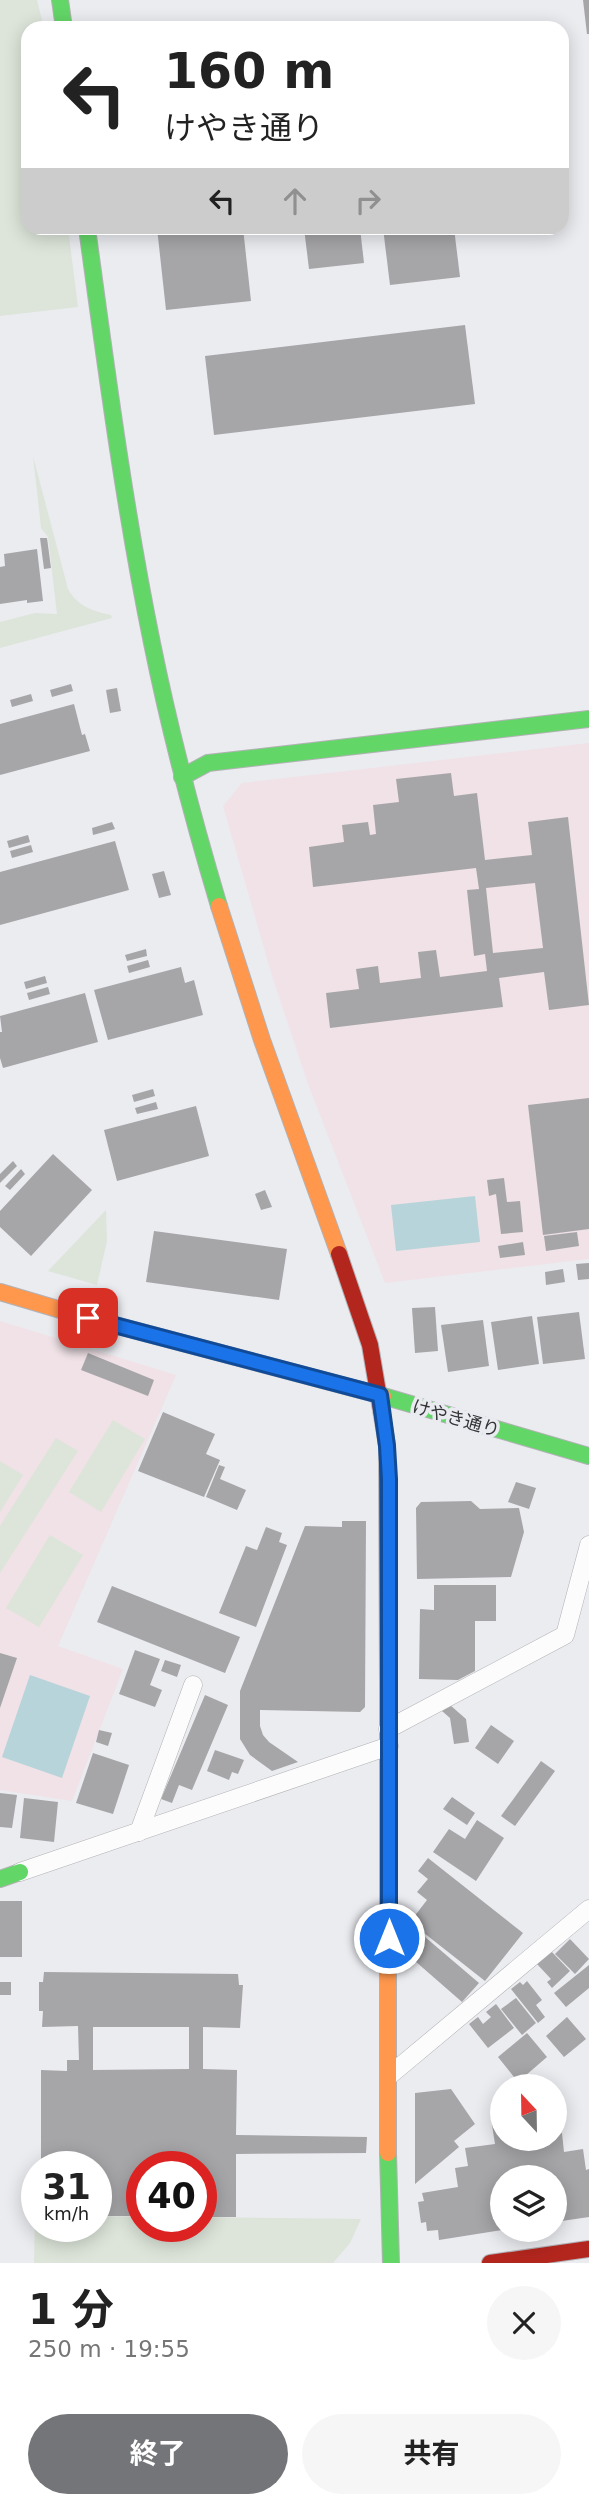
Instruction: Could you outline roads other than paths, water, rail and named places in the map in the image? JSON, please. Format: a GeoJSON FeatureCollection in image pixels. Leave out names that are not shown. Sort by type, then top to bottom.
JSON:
{"type":"FeatureCollection","features":[{"type":"Feature","properties":{"kind":"main road"},"geometry":{"type":"LineString","coordinates":[[61,0],[63,21]]}},
{"type":"Feature","properties":{"kind":"main road"},"geometry":{"type":"LineString","coordinates":[[88,235],[133,546],[182,777],[216,905],[240,980],[354,1296],[370,1345],[380,1395],[389,1479],[388,2166],[391,2263]]}},
{"type":"Feature","properties":{"kind":"main road"},"geometry":{"type":"LineString","coordinates":[[182,777],[208,763],[589,719]]}},
{"type":"Feature","properties":{"kind":"main road","name":"けやき通り"},"geometry":{"type":"LineString","coordinates":[[0,1292],[380,1395],[589,1456]]}},
{"type":"Feature","properties":{"kind":"main road"},"geometry":{"type":"LineString","coordinates":[[0,1879],[20,1872]]}},
{"type":"Feature","properties":{"kind":"main road"},"geometry":{"type":"LineString","coordinates":[[490,2263],[589,2249]]}},
{"type":"Feature","properties":{"kind":"street"},"geometry":{"type":"LineString","coordinates":[[20,1872],[139,1832],[389,1737],[565,1634],[589,1545]]}},
{"type":"Feature","properties":{"kind":"street"},"geometry":{"type":"LineString","coordinates":[[139,1832],[193,1685]]}},
{"type":"Feature","properties":{"kind":"street"},"geometry":{"type":"LineString","coordinates":[[390,2075],[589,1909]]}},
{"type":"Feature","properties":{"kind":"water"},"geometry":{"type":"Polygon","coordinates":[[[475,1196],[480,1242],[396,1251],[391,1205],[475,1196]]]}},
{"type":"Feature","properties":{"kind":"water"},"geometry":{"type":"Polygon","coordinates":[[[30,1675],[90,1696],[62,1778],[2,1757],[30,1675]]]}}]}
